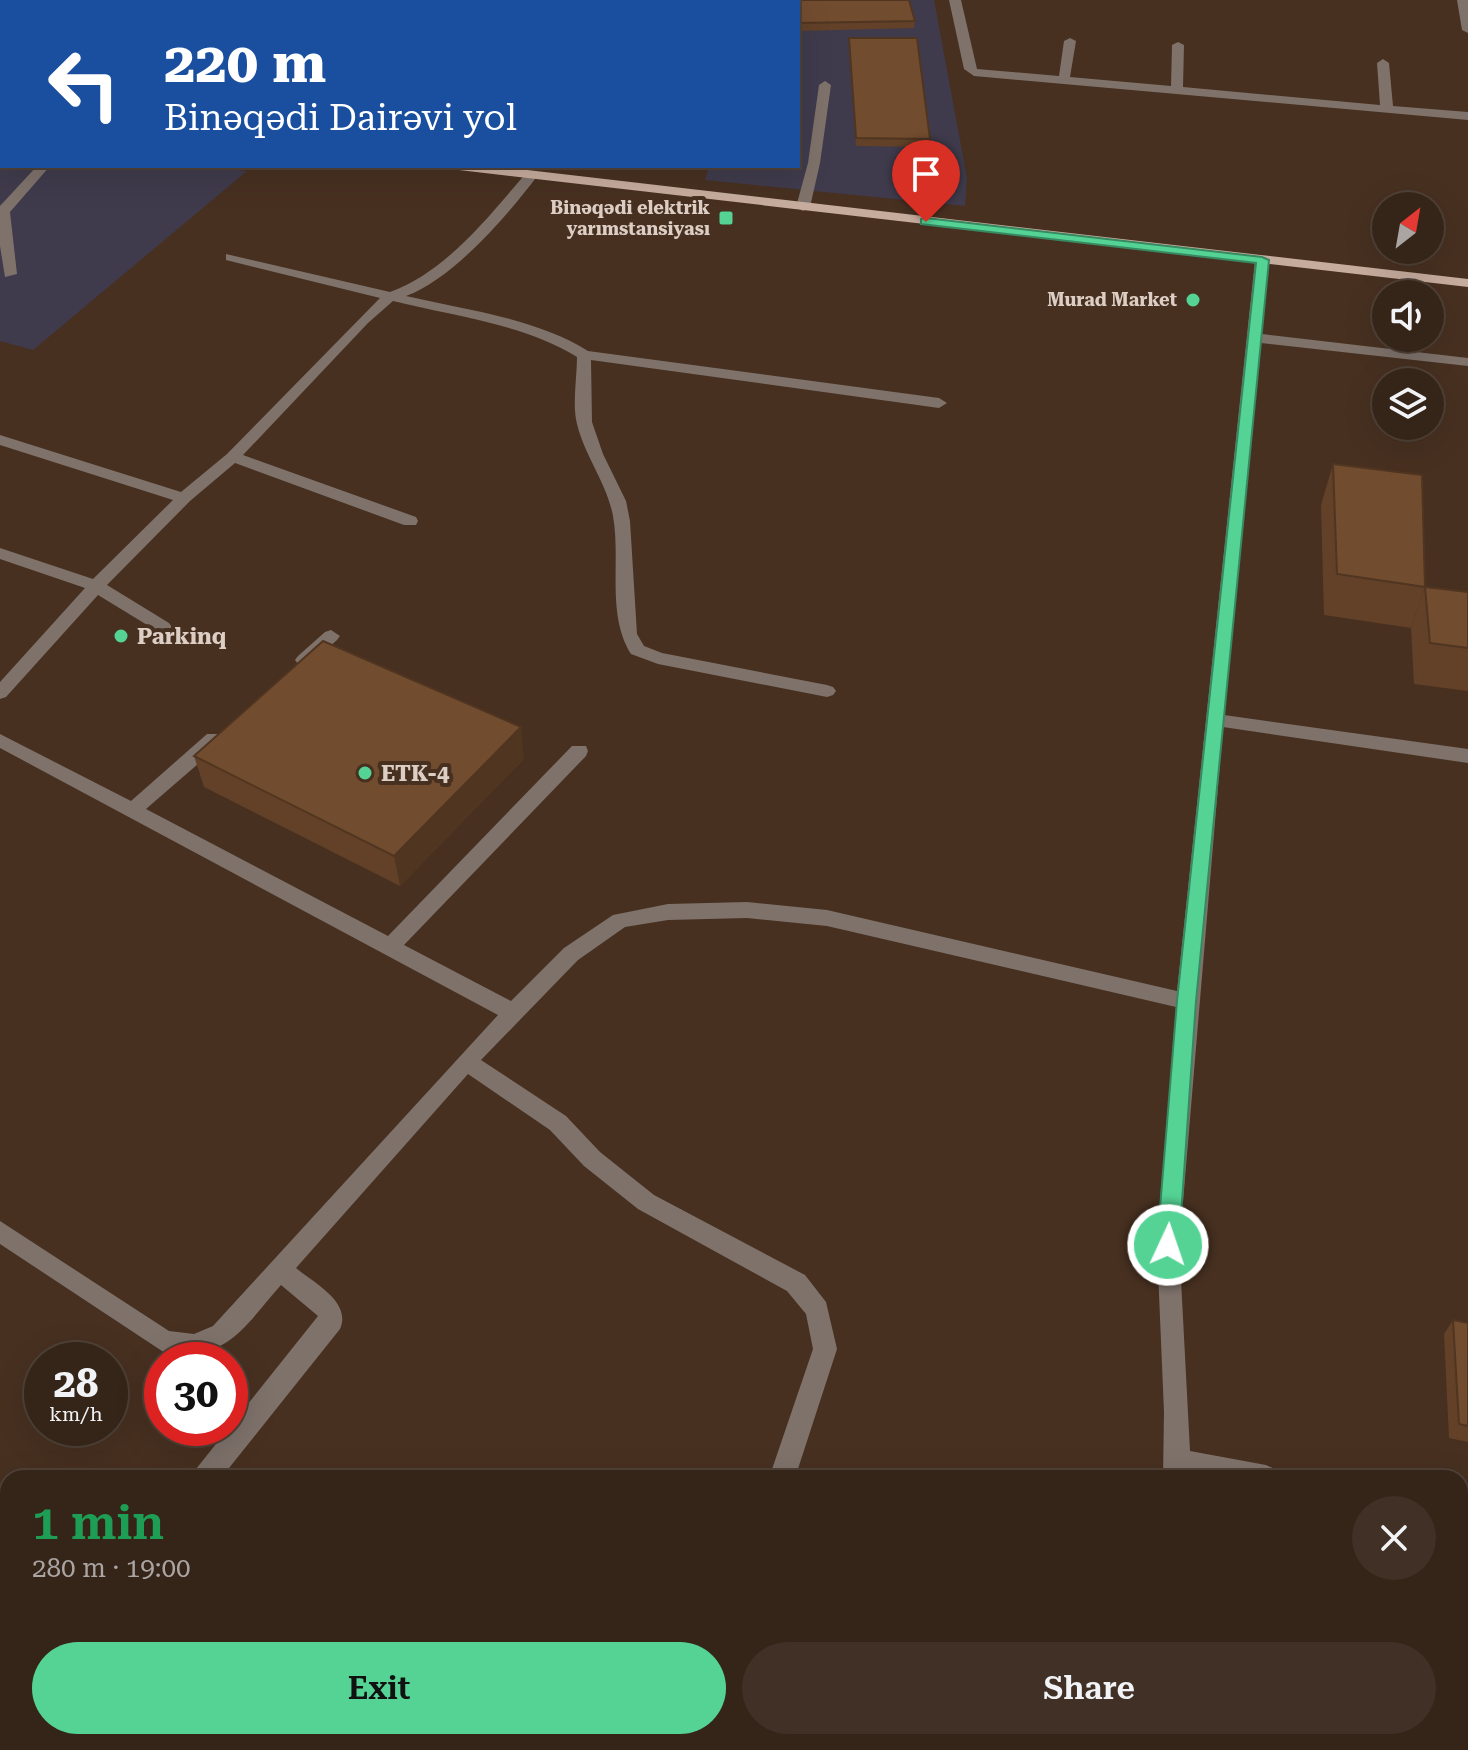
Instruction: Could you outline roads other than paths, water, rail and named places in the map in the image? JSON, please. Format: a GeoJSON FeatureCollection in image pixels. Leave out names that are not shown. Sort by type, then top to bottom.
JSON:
{"type":"FeatureCollection","features":[{"type":"Feature","properties":{"kind":"main road"},"geometry":{"type":"LineString","coordinates":[[489,168],[1468,283]]}},
{"type":"Feature","properties":{"kind":"street"},"geometry":{"type":"LineString","coordinates":[[955,0],[970,69],[985,74],[1468,116]]}},
{"type":"Feature","properties":{"kind":"street"},"geometry":{"type":"LineString","coordinates":[[1463,0],[1468,30]]}},
{"type":"Feature","properties":{"kind":"street"},"geometry":{"type":"LineString","coordinates":[[1064,80],[1070,41]]}},
{"type":"Feature","properties":{"kind":"street"},"geometry":{"type":"LineString","coordinates":[[1177,90],[1178,45]]}},
{"type":"Feature","properties":{"kind":"street"},"geometry":{"type":"LineString","coordinates":[[1383,63],[1387,109]]}},
{"type":"Feature","properties":{"kind":"street"},"geometry":{"type":"LineString","coordinates":[[803,207],[814,163],[825,85]]}},
{"type":"Feature","properties":{"kind":"street"},"geometry":{"type":"LineString","coordinates":[[10,274],[3,211],[42,168]]}},
{"type":"Feature","properties":{"kind":"street"},"geometry":{"type":"LineString","coordinates":[[0,693],[96,586],[184,498],[233,457],[363,320],[389,297],[417,287],[444,266],[494,219],[532,175]]}},
{"type":"Feature","properties":{"kind":"street"},"geometry":{"type":"LineString","coordinates":[[231,257],[536,332],[560,340],[584,355],[614,356],[939,403]]}},
{"type":"Feature","properties":{"kind":"street"},"geometry":{"type":"LineString","coordinates":[[1177,1470],[1177,1396],[1167,1272],[1186,1001],[1262,260]]}},
{"type":"Feature","properties":{"kind":"street"},"geometry":{"type":"LineString","coordinates":[[1255,338],[1468,362]]}},
{"type":"Feature","properties":{"kind":"street"},"geometry":{"type":"LineString","coordinates":[[584,355],[584,422],[595,454],[618,501],[622,521],[628,634],[637,650],[658,658],[827,691]]}},
{"type":"Feature","properties":{"kind":"street"},"geometry":{"type":"LineString","coordinates":[[0,440],[184,498]]}},
{"type":"Feature","properties":{"kind":"street"},"geometry":{"type":"LineString","coordinates":[[233,457],[410,521]]}},
{"type":"Feature","properties":{"kind":"street"},"geometry":{"type":"LineString","coordinates":[[0,553],[96,586],[163,627]]}},
{"type":"Feature","properties":{"kind":"street"},"geometry":{"type":"LineString","coordinates":[[284,677],[331,636]]}},
{"type":"Feature","properties":{"kind":"street"},"geometry":{"type":"LineString","coordinates":[[1215,720],[1468,756]]}},
{"type":"Feature","properties":{"kind":"street"},"geometry":{"type":"LineString","coordinates":[[133,810],[226,728]]}},
{"type":"Feature","properties":{"kind":"street"},"geometry":{"type":"LineString","coordinates":[[0,740],[512,1012]]}},
{"type":"Feature","properties":{"kind":"street"},"geometry":{"type":"LineString","coordinates":[[390,947],[579,751]]}},
{"type":"Feature","properties":{"kind":"street"},"geometry":{"type":"LineString","coordinates":[[0,1231],[165,1342],[194,1345],[222,1334],[512,1012],[571,954],[620,920],[668,912],[747,910],[827,918],[1186,1001]]}},
{"type":"Feature","properties":{"kind":"street"},"geometry":{"type":"LineString","coordinates":[[466,1061],[558,1123],[592,1159],[646,1202],[796,1283],[817,1310],[825,1349],[785,1470]]}},
{"type":"Feature","properties":{"kind":"street"},"geometry":{"type":"LineString","coordinates":[[211,1470],[331,1321],[330,1311],[280,1270]]}},
{"type":"Feature","properties":{"kind":"place","name":"Binəqədi elektrik yarımstansiyası"},"geometry":{"type":"Point","coordinates":[726,218]}},
{"type":"Feature","properties":{"kind":"place","name":"Murad Market"},"geometry":{"type":"Point","coordinates":[1193,300]}},
{"type":"Feature","properties":{"kind":"place","name":"Parkinq"},"geometry":{"type":"Point","coordinates":[121,636]}},
{"type":"Feature","properties":{"kind":"place","name":"ETK-4"},"geometry":{"type":"Point","coordinates":[365,773]}}]}
